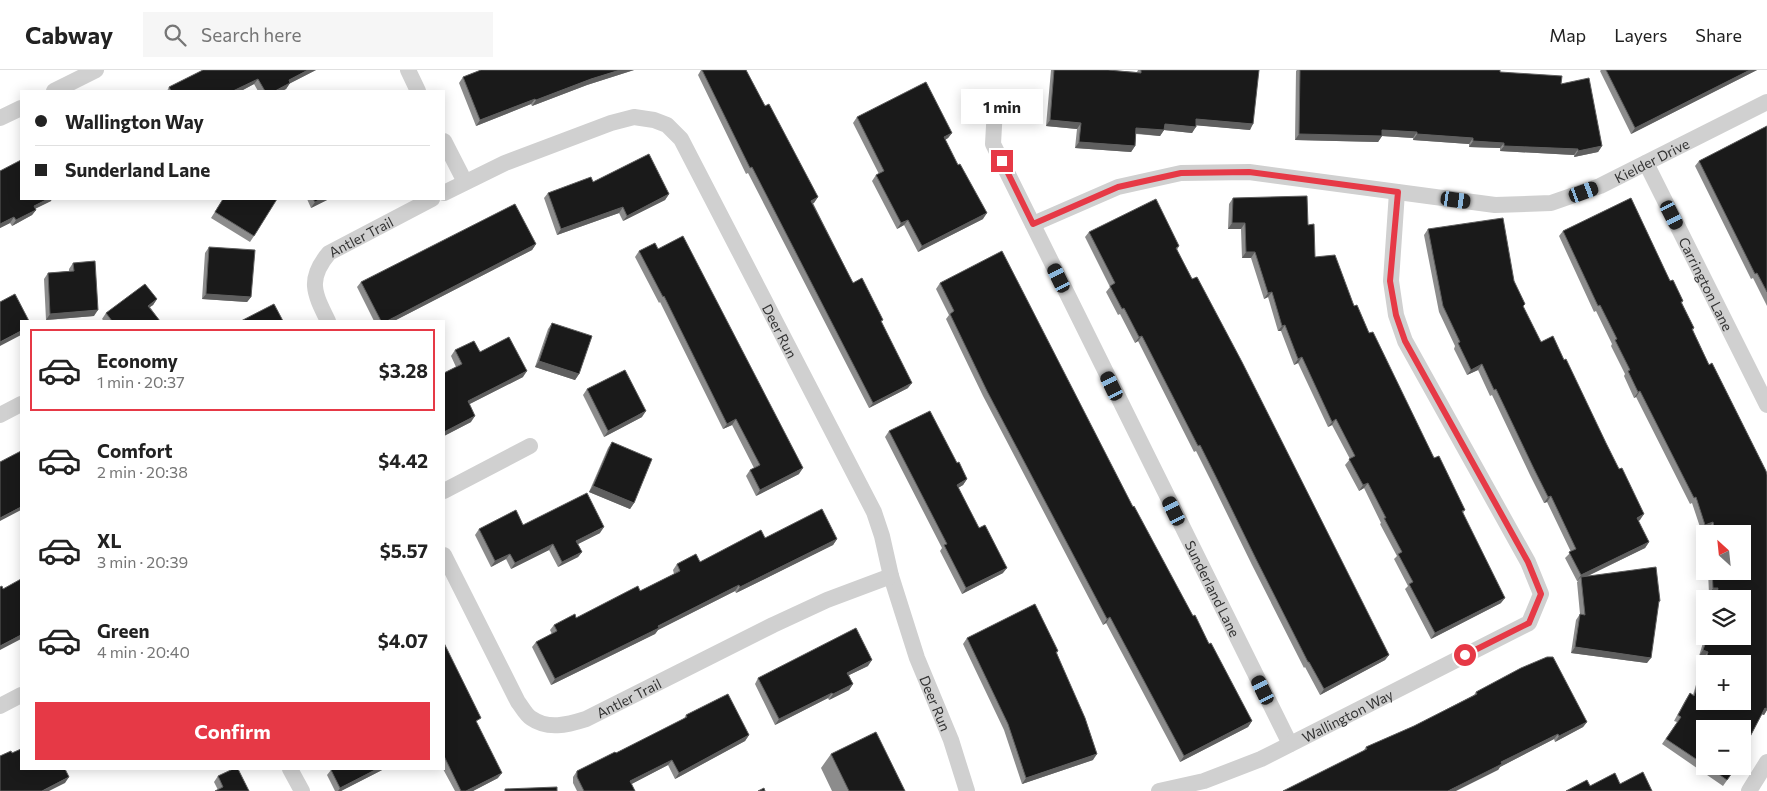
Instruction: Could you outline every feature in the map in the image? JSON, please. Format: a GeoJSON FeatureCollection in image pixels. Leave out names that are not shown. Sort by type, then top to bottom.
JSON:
{"type":"FeatureCollection","features":[{"type":"Feature","properties":{"kind":"street"},"geometry":{"type":"LineString","coordinates":[[56,90],[96,70]]}},
{"type":"Feature","properties":{"kind":"street"},"geometry":{"type":"LineString","coordinates":[[408,70],[418,90]]}},
{"type":"Feature","properties":{"kind":"street","name":"Kielder Drive"},"geometry":{"type":"LineString","coordinates":[[1033,224],[1118,187],[1181,173],[1249,172],[1495,205],[1551,203],[1600,186],[1767,102]]}},
{"type":"Feature","properties":{"kind":"street"},"geometry":{"type":"LineString","coordinates":[[0,118],[20,108]]}},
{"type":"Feature","properties":{"kind":"street","name":"Sunderland Lane"},"geometry":{"type":"LineString","coordinates":[[994,108],[993,144],[1290,744]]}},
{"type":"Feature","properties":{"kind":"street","name":"Deer Run"},"geometry":{"type":"LineString","coordinates":[[464,182],[505,163],[611,123],[634,117],[654,120],[667,125],[680,140],[874,512],[882,536],[891,576],[917,658],[951,740],[967,791]]}},
{"type":"Feature","properties":{"kind":"street"},"geometry":{"type":"LineString","coordinates":[[445,143],[464,182],[445,192]]}},
{"type":"Feature","properties":{"kind":"street","name":"Carrington Lane"},"geometry":{"type":"LineString","coordinates":[[1646,163],[1767,405]]}},
{"type":"Feature","properties":{"kind":"street","name":"Wallington Way"},"geometry":{"type":"LineString","coordinates":[[1159,791],[1204,781],[1261,759],[1529,623],[1541,594],[1528,562],[1405,341],[1396,315],[1390,281],[1398,192]]}},
{"type":"Feature","properties":{"kind":"street","name":"Antler Trail"},"geometry":{"type":"LineString","coordinates":[[327,320],[319,304],[315,290],[315,275],[319,264],[329,253],[430,200]]}},
{"type":"Feature","properties":{"kind":"street"},"geometry":{"type":"LineString","coordinates":[[0,415],[20,405]]}},
{"type":"Feature","properties":{"kind":"street"},"geometry":{"type":"LineString","coordinates":[[445,490],[530,446]]}},
{"type":"Feature","properties":{"kind":"street","name":"Antler Trail"},"geometry":{"type":"LineString","coordinates":[[445,557],[518,702],[530,718],[546,725],[563,726],[586,719],[818,604],[891,576]]}},
{"type":"Feature","properties":{"kind":"street"},"geometry":{"type":"LineString","coordinates":[[0,706],[20,696]]}},
{"type":"Feature","properties":{"kind":"street"},"geometry":{"type":"LineString","coordinates":[[1749,791],[1767,762]]}},
{"type":"Feature","properties":{"kind":"street"},"geometry":{"type":"LineString","coordinates":[[291,770],[302,791]]}},
{"type":"Feature","properties":{"kind":"building"},"geometry":{"type":"Polygon","coordinates":[[[203,70],[308,70],[289,80],[290,83],[277,90],[264,90],[258,79],[235,90],[170,90],[169,87],[203,70]]]}},
{"type":"Feature","properties":{"kind":"building"},"geometry":{"type":"Polygon","coordinates":[[[481,70],[620,70],[480,120],[463,77],[481,70]]]}},
{"type":"Feature","properties":{"kind":"building"},"geometry":{"type":"Polygon","coordinates":[[[702,70],[746,70],[765,106],[769,104],[818,197],[811,201],[853,283],[862,278],[912,383],[873,403],[752,167],[750,168],[702,70]]]}},
{"type":"Feature","properties":{"kind":"building"},"geometry":{"type":"Polygon","coordinates":[[[1054,70],[1108,70],[1141,73],[1141,70],[1259,70],[1253,124],[1196,119],[1196,127],[1165,124],[1164,130],[1136,128],[1135,146],[1079,142],[1081,123],[1050,120],[1054,70]]]}},
{"type":"Feature","properties":{"kind":"building"},"geometry":{"type":"Polygon","coordinates":[[[1300,70],[1500,70],[1500,72],[1562,76],[1561,84],[1589,78],[1602,146],[1578,151],[1578,149],[1504,146],[1504,143],[1473,141],[1473,138],[1382,130],[1382,136],[1299,134],[1300,70]]]}},
{"type":"Feature","properties":{"kind":"building"},"geometry":{"type":"Polygon","coordinates":[[[1606,70],[1750,70],[1635,128],[1606,70]]]}},
{"type":"Feature","properties":{"kind":"building"},"geometry":{"type":"Polygon","coordinates":[[[926,82],[952,133],[944,137],[958,165],[960,164],[987,213],[922,246],[908,220],[901,223],[876,175],[884,171],[857,117],[926,82]]]}},
{"type":"Feature","properties":{"kind":"building"},"geometry":{"type":"Polygon","coordinates":[[[1767,126],[1767,292],[1757,273],[1755,274],[1699,161],[1767,126]]]}},
{"type":"Feature","properties":{"kind":"building"},"geometry":{"type":"Polygon","coordinates":[[[649,154],[669,194],[627,216],[623,207],[561,229],[548,193],[591,177],[593,182],[649,154]]]}},
{"type":"Feature","properties":{"kind":"building"},"geometry":{"type":"Polygon","coordinates":[[[20,161],[20,200],[46,200],[34,206],[36,210],[16,220],[14,217],[0,224],[0,171],[20,161]]]}},
{"type":"Feature","properties":{"kind":"building"},"geometry":{"type":"Polygon","coordinates":[[[1307,196],[1308,225],[1314,224],[1315,257],[1335,255],[1354,306],[1357,305],[1369,333],[1373,332],[1434,458],[1439,456],[1465,510],[1462,511],[1505,598],[1435,633],[1409,584],[1413,582],[1398,554],[1402,552],[1384,518],[1386,518],[1368,483],[1363,485],[1349,459],[1355,456],[1336,419],[1332,422],[1302,357],[1298,359],[1285,325],[1282,326],[1272,292],[1268,293],[1255,252],[1246,252],[1245,223],[1232,223],[1233,198],[1307,196]]]}},
{"type":"Feature","properties":{"kind":"building"},"geometry":{"type":"Polygon","coordinates":[[[1631,198],[1670,281],[1673,280],[1683,301],[1681,302],[1709,365],[1712,363],[1767,475],[1767,709],[1765,708],[1751,735],[1751,720],[1696,720],[1696,759],[1666,739],[1681,717],[1678,715],[1690,693],[1694,696],[1696,690],[1696,710],[1751,710],[1751,655],[1707,655],[1708,652],[1703,650],[1705,645],[1751,645],[1751,590],[1718,590],[1718,588],[1713,588],[1713,580],[1751,580],[1751,525],[1714,525],[1713,522],[1705,525],[1696,497],[1694,498],[1640,391],[1638,392],[1628,371],[1630,370],[1615,340],[1617,339],[1600,305],[1598,306],[1563,231],[1631,198]]]}},
{"type":"Feature","properties":{"kind":"building"},"geometry":{"type":"Polygon","coordinates":[[[1156,199],[1179,246],[1176,248],[1192,279],[1197,277],[1242,362],[1389,655],[1324,689],[1308,662],[1200,445],[1198,446],[1142,336],[1139,337],[1110,286],[1115,283],[1089,232],[1156,199]]]}},
{"type":"Feature","properties":{"kind":"building"},"geometry":{"type":"Polygon","coordinates":[[[222,200],[276,200],[254,236],[215,212],[222,200]]]}},
{"type":"Feature","properties":{"kind":"building"},"geometry":{"type":"Polygon","coordinates":[[[515,204],[536,244],[389,320],[380,320],[361,282],[515,204]]]}},
{"type":"Feature","properties":{"kind":"building"},"geometry":{"type":"Polygon","coordinates":[[[1503,218],[1514,281],[1525,304],[1523,306],[1541,342],[1553,336],[1619,469],[1622,468],[1644,514],[1637,518],[1649,542],[1581,575],[1569,552],[1576,549],[1551,496],[1548,497],[1482,364],[1471,370],[1443,306],[1428,229],[1503,218]]]}},
{"type":"Feature","properties":{"kind":"building"},"geometry":{"type":"Polygon","coordinates":[[[683,236],[803,468],[760,490],[750,470],[760,465],[736,419],[727,424],[664,296],[639,251],[655,243],[658,249],[683,236]]]}},
{"type":"Feature","properties":{"kind":"building"},"geometry":{"type":"Polygon","coordinates":[[[209,247],[255,250],[251,297],[206,294],[209,247]]]}},
{"type":"Feature","properties":{"kind":"building"},"geometry":{"type":"Polygon","coordinates":[[[1002,251],[1133,507],[1193,616],[1195,615],[1209,644],[1211,643],[1252,721],[1184,756],[1110,617],[1107,619],[987,391],[950,314],[954,311],[940,283],[1002,251]]]}},
{"type":"Feature","properties":{"kind":"building"},"geometry":{"type":"Polygon","coordinates":[[[95,261],[98,310],[50,314],[48,273],[74,271],[73,263],[95,261]]]}},
{"type":"Feature","properties":{"kind":"building"},"geometry":{"type":"Polygon","coordinates":[[[145,284],[157,299],[148,306],[159,320],[111,320],[106,313],[145,284]]]}},
{"type":"Feature","properties":{"kind":"building"},"geometry":{"type":"Polygon","coordinates":[[[15,294],[28,320],[20,320],[20,332],[0,342],[0,302],[15,294]]]}},
{"type":"Feature","properties":{"kind":"building"},"geometry":{"type":"Polygon","coordinates":[[[274,304],[282,320],[243,320],[274,304]]]}},
{"type":"Feature","properties":{"kind":"building"},"geometry":{"type":"Polygon","coordinates":[[[552,323],[592,336],[579,374],[539,361],[552,323]]]}},
{"type":"Feature","properties":{"kind":"building"},"geometry":{"type":"Polygon","coordinates":[[[509,337],[527,371],[468,401],[475,416],[445,431],[445,372],[462,364],[455,350],[474,341],[480,352],[509,337]]]}},
{"type":"Feature","properties":{"kind":"building"},"geometry":{"type":"Polygon","coordinates":[[[625,370],[646,411],[608,431],[587,389],[625,370]]]}},
{"type":"Feature","properties":{"kind":"building"},"geometry":{"type":"Polygon","coordinates":[[[930,411],[967,479],[957,485],[979,528],[985,525],[1007,568],[966,588],[944,545],[947,544],[889,431],[930,411]]]}},
{"type":"Feature","properties":{"kind":"building"},"geometry":{"type":"Polygon","coordinates":[[[612,442],[652,459],[634,503],[593,486],[612,442]]]}},
{"type":"Feature","properties":{"kind":"building"},"geometry":{"type":"Polygon","coordinates":[[[20,452],[20,508],[0,518],[0,462],[20,452]]]}},
{"type":"Feature","properties":{"kind":"building"},"geometry":{"type":"Polygon","coordinates":[[[587,493],[604,527],[576,541],[582,552],[562,562],[553,544],[515,563],[510,554],[495,561],[479,529],[516,510],[523,525],[587,493]]]}},
{"type":"Feature","properties":{"kind":"building"},"geometry":{"type":"Polygon","coordinates":[[[822,509],[837,539],[740,587],[739,585],[658,626],[659,628],[555,679],[536,642],[557,631],[554,625],[575,614],[576,618],[638,586],[640,591],[680,571],[677,564],[696,554],[700,562],[761,530],[765,538],[822,509]]]}},
{"type":"Feature","properties":{"kind":"building"},"geometry":{"type":"Polygon","coordinates":[[[1656,567],[1660,601],[1651,658],[1575,647],[1580,614],[1585,615],[1581,577],[1656,567]]]}},
{"type":"Feature","properties":{"kind":"building"},"geometry":{"type":"Polygon","coordinates":[[[20,580],[20,636],[0,646],[0,587],[2,586],[3,589],[20,580]]]}},
{"type":"Feature","properties":{"kind":"building"},"geometry":{"type":"Polygon","coordinates":[[[1035,604],[1058,651],[1056,652],[1085,718],[1097,754],[1026,778],[1008,724],[967,638],[1035,604]]]}},
{"type":"Feature","properties":{"kind":"building"},"geometry":{"type":"Polygon","coordinates":[[[856,628],[872,660],[847,673],[853,684],[779,719],[758,678],[856,628]]]}},
{"type":"Feature","properties":{"kind":"building"},"geometry":{"type":"Polygon","coordinates":[[[445,645],[481,718],[476,721],[502,773],[466,791],[461,791],[445,758],[445,645]]]}},
{"type":"Feature","properties":{"kind":"building"},"geometry":{"type":"Polygon","coordinates":[[[1547,657],[1553,657],[1587,722],[1501,762],[1502,764],[1448,791],[1283,791],[1367,749],[1366,747],[1414,726],[1477,694],[1476,692],[1521,668],[1547,657]]]}},
{"type":"Feature","properties":{"kind":"building"},"geometry":{"type":"Polygon","coordinates":[[[728,694],[749,735],[679,773],[672,760],[630,781],[635,791],[584,791],[577,777],[577,771],[687,717],[686,715],[728,694]]]}},
{"type":"Feature","properties":{"kind":"building"},"geometry":{"type":"Polygon","coordinates":[[[876,732],[905,791],[849,791],[831,754],[876,732]]]}},
{"type":"Feature","properties":{"kind":"building"},"geometry":{"type":"Polygon","coordinates":[[[20,749],[20,770],[66,770],[69,777],[42,791],[0,791],[0,756],[11,751],[12,753],[20,749]]]}},
{"type":"Feature","properties":{"kind":"building"},"geometry":{"type":"Polygon","coordinates":[[[231,770],[238,770],[249,791],[215,791],[223,787],[218,776],[231,770]]]}},
{"type":"Feature","properties":{"kind":"building"},"geometry":{"type":"Polygon","coordinates":[[[331,770],[375,770],[340,788],[331,770]]]}},
{"type":"Feature","properties":{"kind":"building"},"geometry":{"type":"Polygon","coordinates":[[[1643,772],[1652,791],[1566,791],[1587,780],[1590,786],[1615,773],[1620,784],[1643,772]]]}},
{"type":"Feature","properties":{"kind":"building"},"geometry":{"type":"Polygon","coordinates":[[[1720,775],[1731,775],[1727,780],[1720,775]]]}},
{"type":"Feature","properties":{"kind":"building"},"geometry":{"type":"Polygon","coordinates":[[[557,787],[557,791],[505,791],[505,789],[557,787]]]}},
{"type":"Feature","properties":{"kind":"route"},"geometry":{"type":"LineString","coordinates":[[1002,161],[1033,224],[1118,187],[1181,173],[1249,172],[1398,192],[1390,281],[1396,315],[1405,341],[1528,562],[1541,594],[1529,623],[1465,655]]}}]}
